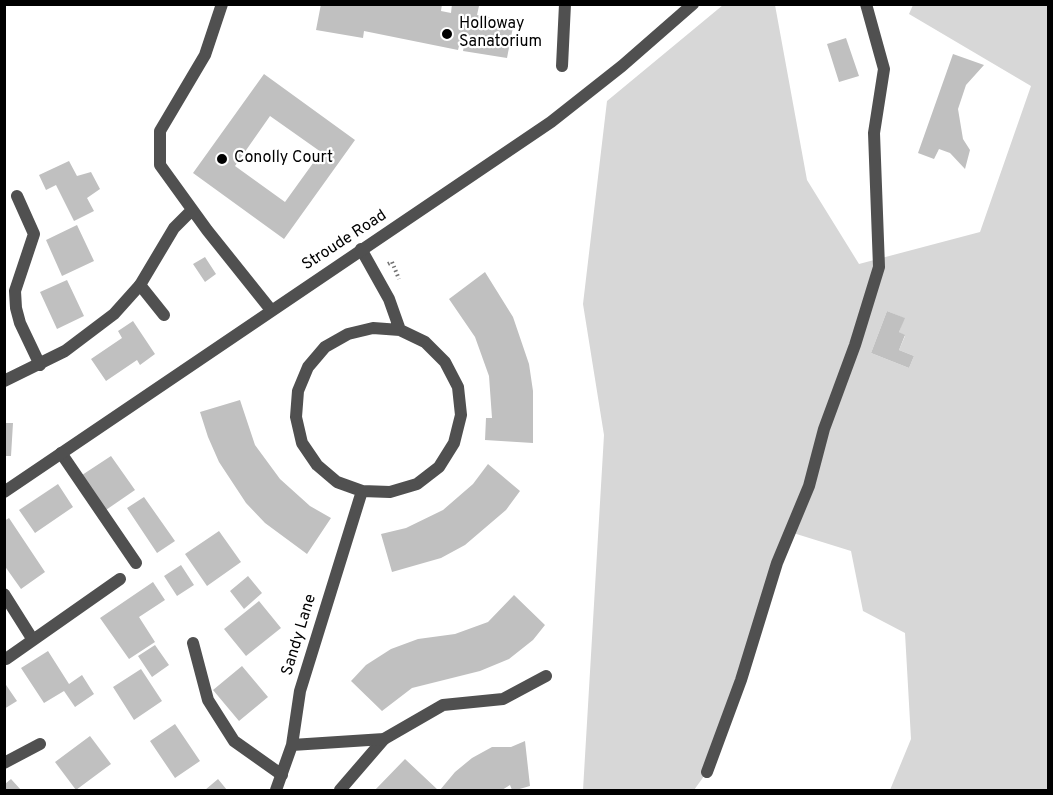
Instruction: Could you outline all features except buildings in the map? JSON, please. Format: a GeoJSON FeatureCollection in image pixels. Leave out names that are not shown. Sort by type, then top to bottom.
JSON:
{"type":"FeatureCollection","features":[{"type":"Feature","properties":{"kind":"street"},"geometry":{"type":"LineString","coordinates":[[222,4],[205,55],[166,119],[159,138],[160,165],[192,210],[271,310]]}},
{"type":"Feature","properties":{"kind":"street"},"geometry":{"type":"LineString","coordinates":[[562,66],[565,4]]}},
{"type":"Feature","properties":{"kind":"street","name":"Stroude Road"},"geometry":{"type":"LineString","coordinates":[[4,492],[361,249],[463,184],[551,122],[622,66],[693,4]]}},
{"type":"Feature","properties":{"kind":"street"},"geometry":{"type":"LineString","coordinates":[[707,772],[741,680],[777,563],[809,486],[824,429],[855,345],[879,267],[874,133],[884,69],[866,4]]}},
{"type":"Feature","properties":{"kind":"street"},"geometry":{"type":"LineString","coordinates":[[17,196],[34,234],[15,291],[16,308],[40,365]]}},
{"type":"Feature","properties":{"kind":"street"},"geometry":{"type":"LineString","coordinates":[[4,381],[65,351],[114,314],[140,285],[174,228],[192,210]]}},
{"type":"Feature","properties":{"kind":"street"},"geometry":{"type":"LineString","coordinates":[[361,249],[389,299],[400,330]]}},
{"type":"Feature","properties":{"kind":"street"},"geometry":{"type":"LineString","coordinates":[[140,285],[164,315]]}},
{"type":"Feature","properties":{"kind":"street"},"geometry":{"type":"LineString","coordinates":[[374,328],[400,330],[425,342],[446,362],[458,387],[461,416],[454,443],[439,467],[417,484],[390,492],[362,491],[337,482],[317,465],[302,443],[296,417],[298,392],[308,367],[325,347],[348,334],[374,328]]}},
{"type":"Feature","properties":{"kind":"street"},"geometry":{"type":"LineString","coordinates":[[62,453],[136,563]]}},
{"type":"Feature","properties":{"kind":"street","name":"Sandy Lane"},"geometry":{"type":"LineString","coordinates":[[276,790],[292,745],[300,691],[362,491]]}},
{"type":"Feature","properties":{"kind":"street"},"geometry":{"type":"LineString","coordinates":[[6,659],[120,579]]}},
{"type":"Feature","properties":{"kind":"street"},"geometry":{"type":"LineString","coordinates":[[4,594],[33,640]]}},
{"type":"Feature","properties":{"kind":"street"},"geometry":{"type":"LineString","coordinates":[[193,643],[208,700],[234,741],[282,775]]}},
{"type":"Feature","properties":{"kind":"street"},"geometry":{"type":"LineString","coordinates":[[340,790],[384,739],[443,705],[503,699],[546,676]]}},
{"type":"Feature","properties":{"kind":"street"},"geometry":{"type":"LineString","coordinates":[[292,745],[384,739]]}},
{"type":"Feature","properties":{"kind":"street"},"geometry":{"type":"LineString","coordinates":[[4,763],[40,744]]}},
{"type":"Feature","properties":{"kind":"shaded area"},"geometry":{"type":"Polygon","coordinates":[[[723,5],[775,5],[807,180],[859,264],[980,232],[1031,86],[909,14],[913,5],[1048,5],[1048,790],[890,790],[911,739],[905,633],[863,611],[851,551],[790,532],[707,772],[694,790],[583,790],[604,435],[583,304],[607,101],[723,5]],[[887,311],[871,353],[909,368],[914,356],[899,350],[905,336],[899,332],[904,318],[887,311]]]}},
{"type":"Feature","properties":{"kind":"place","name":"Holloway Sanatorium"},"geometry":{"type":"Point","coordinates":[447,34]}},
{"type":"Feature","properties":{"kind":"place","name":"Conolly Court"},"geometry":{"type":"Point","coordinates":[222,159]}}]}
